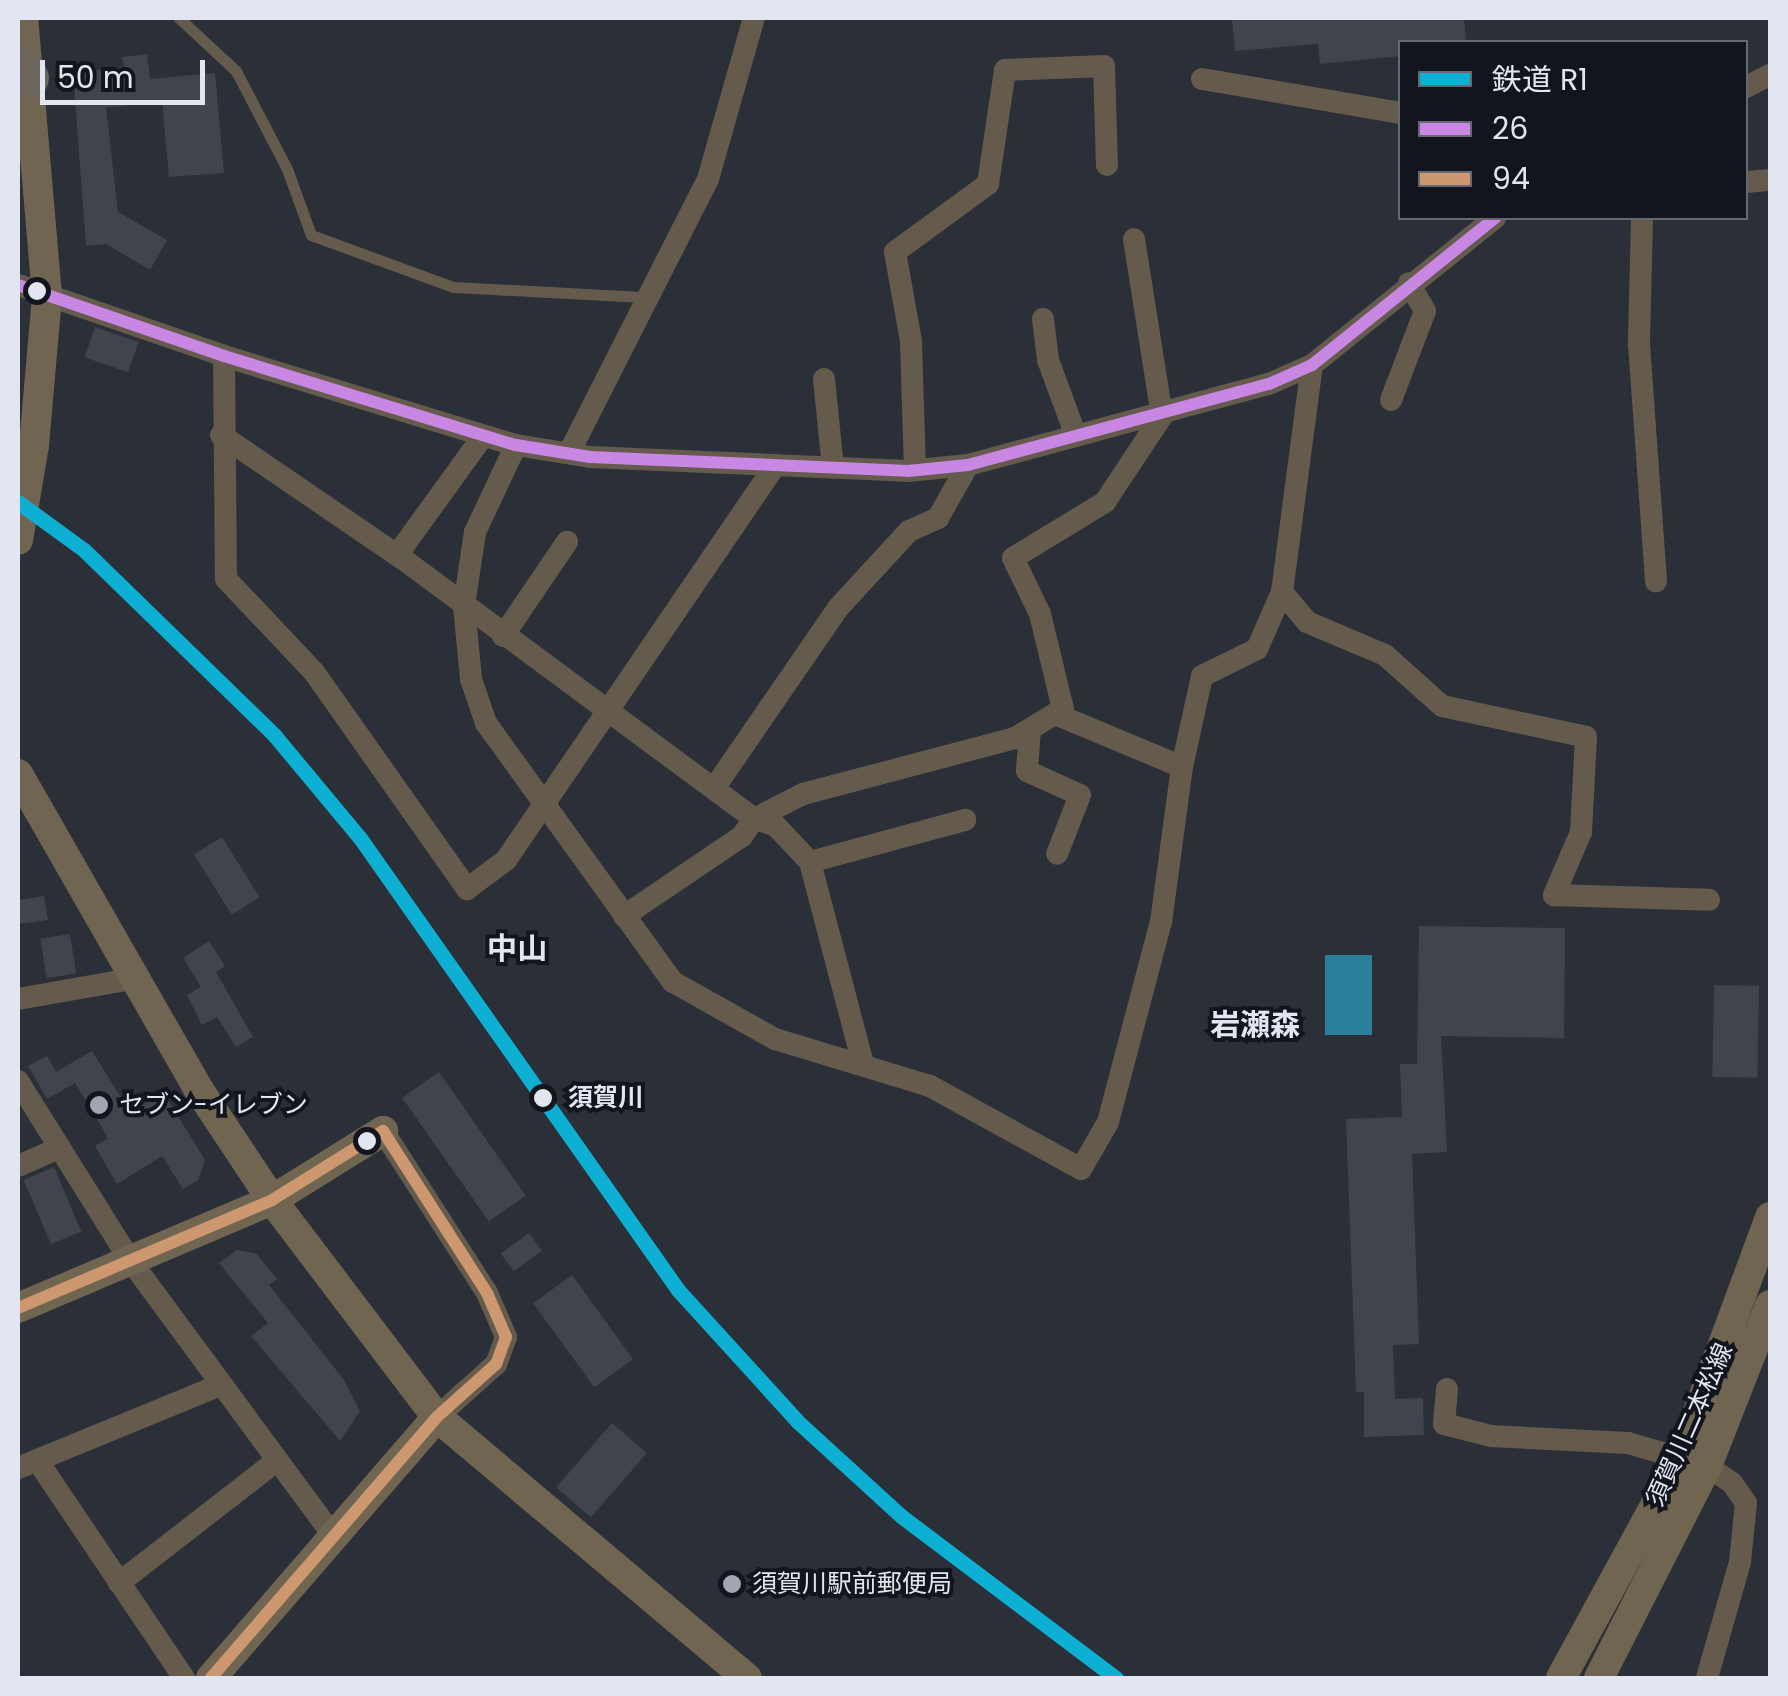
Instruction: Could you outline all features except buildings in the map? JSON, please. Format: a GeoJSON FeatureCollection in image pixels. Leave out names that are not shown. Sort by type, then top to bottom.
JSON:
{"type":"FeatureCollection","features":[{"type":"Feature","properties":{"kind":"street"},"geometry":{"type":"LineString","coordinates":[[18,540],[34,445],[47,296],[23,72],[23,18]]}},
{"type":"Feature","properties":{"kind":"street"},"geometry":{"type":"LineString","coordinates":[[569,453],[708,178],[754,18]]}},
{"type":"Feature","properties":{"kind":"street"},"geometry":{"type":"LineString","coordinates":[[916,470],[911,341],[895,252],[988,184],[1005,70],[1104,66],[1107,165]]}},
{"type":"Feature","properties":{"kind":"street"},"geometry":{"type":"LineString","coordinates":[[1202,79],[1398,113]]}},
{"type":"Feature","properties":{"kind":"street"},"geometry":{"type":"LineString","coordinates":[[1642,220],[1639,344],[1656,581]]}},
{"type":"Feature","properties":{"kind":"street"},"geometry":{"type":"LineString","coordinates":[[18,285],[224,356],[516,444],[569,453],[916,470],[968,465],[1162,416],[1312,365],[1483,221]]}},
{"type":"Feature","properties":{"kind":"street"},"geometry":{"type":"LineString","coordinates":[[624,916],[742,836],[754,818],[802,794],[1030,729],[1063,710],[1040,614],[1013,558],[1104,502],[1162,416],[1134,239]]}},
{"type":"Feature","properties":{"kind":"street"},"geometry":{"type":"LineString","coordinates":[[1391,400],[1425,311],[1409,283]]}},
{"type":"Feature","properties":{"kind":"street"},"geometry":{"type":"LineString","coordinates":[[1043,319],[1048,360],[1076,436]]}},
{"type":"Feature","properties":{"kind":"street"},"geometry":{"type":"LineString","coordinates":[[224,356],[221,435],[226,579],[314,672],[466,888],[506,860],[775,466]]}},
{"type":"Feature","properties":{"kind":"street"},"geometry":{"type":"LineString","coordinates":[[516,444],[475,532],[464,606],[465,647],[486,723],[673,982],[723,1015],[775,1040],[862,1060],[930,1086],[1080,1169],[1108,1122],[1161,922],[1182,767],[1202,676],[1257,648],[1282,592],[1312,365]]}},
{"type":"Feature","properties":{"kind":"street"},"geometry":{"type":"LineString","coordinates":[[824,379],[833,468]]}},
{"type":"Feature","properties":{"kind":"street"},"geometry":{"type":"LineString","coordinates":[[221,435],[397,555],[754,818],[775,826],[810,862],[862,1060]]}},
{"type":"Feature","properties":{"kind":"street"},"geometry":{"type":"LineString","coordinates":[[397,555],[484,436]]}},
{"type":"Feature","properties":{"kind":"street"},"geometry":{"type":"LineString","coordinates":[[715,788],[838,608],[909,531],[938,518],[968,465]]}},
{"type":"Feature","properties":{"kind":"street"},"geometry":{"type":"LineString","coordinates":[[503,636],[567,542]]}},
{"type":"Feature","properties":{"kind":"street"},"geometry":{"type":"LineString","coordinates":[[1282,592],[1307,622],[1386,656],[1442,706],[1586,738],[1581,832],[1554,895],[1709,900]]}},
{"type":"Feature","properties":{"kind":"street"},"geometry":{"type":"LineString","coordinates":[[1055,714],[1182,767]]}},
{"type":"Feature","properties":{"kind":"street"},"geometry":{"type":"LineString","coordinates":[[1030,729],[1028,771],[1080,795],[1057,854]]}},
{"type":"Feature","properties":{"kind":"street"},"geometry":{"type":"LineString","coordinates":[[20,784],[132,979],[272,1200],[438,1417],[747,1678]]}},
{"type":"Feature","properties":{"kind":"street"},"geometry":{"type":"LineString","coordinates":[[810,862],[965,820]]}},
{"type":"Feature","properties":{"kind":"street"},"geometry":{"type":"LineString","coordinates":[[18,1000],[132,979]]}},
{"type":"Feature","properties":{"kind":"street"},"geometry":{"type":"LineString","coordinates":[[18,1080],[57,1149],[130,1260],[218,1386],[334,1534]]}},
{"type":"Feature","properties":{"kind":"street"},"geometry":{"type":"LineString","coordinates":[[18,1308],[272,1200],[383,1131],[487,1293],[506,1337],[496,1364],[438,1417],[212,1678]]}},
{"type":"Feature","properties":{"kind":"street"},"geometry":{"type":"LineString","coordinates":[[18,1166],[57,1149]]}},
{"type":"Feature","properties":{"kind":"street","name":"須賀川二本松線"},"geometry":{"type":"LineString","coordinates":[[1562,1678],[1589,1628],[1694,1462],[1770,1217]]}},
{"type":"Feature","properties":{"kind":"street","name":"須賀川二本松線"},"geometry":{"type":"LineString","coordinates":[[1599,1678],[1618,1644],[1694,1462],[1770,1304]]}},
{"type":"Feature","properties":{"kind":"street"},"geometry":{"type":"LineString","coordinates":[[184,1678],[119,1583],[27,1464],[218,1386]]}},
{"type":"Feature","properties":{"kind":"street"},"geometry":{"type":"LineString","coordinates":[[1447,1388],[1444,1424],[1491,1436],[1628,1443],[1694,1462],[1746,1502],[1740,1562],[1706,1678]]}},
{"type":"Feature","properties":{"kind":"street"},"geometry":{"type":"LineString","coordinates":[[119,1583],[276,1461]]}},
{"type":"Feature","properties":{"kind":"lane"},"geometry":{"type":"LineString","coordinates":[[180,18],[236,71],[287,169],[311,236],[453,287],[647,297]]}},
{"type":"Feature","properties":{"kind":"water"},"geometry":{"type":"Polygon","coordinates":[[[1325,955],[1372,955],[1372,1035],[1325,1035],[1325,955]]]}},
{"type":"Feature","properties":{"kind":"rail line","name":"R1"},"geometry":{"type":"LineString","coordinates":[[18,502],[84,550],[275,736],[360,838],[678,1290],[797,1421],[901,1516],[1116,1678]]}},
{"type":"Feature","properties":{"kind":"transit line","name":"26"},"geometry":{"type":"LineString","coordinates":[[18,285],[224,356],[516,445],[590,457],[908,471],[968,465],[1269,384],[1312,365],[1493,220]]}},
{"type":"Feature","properties":{"kind":"transit line","name":"94"},"geometry":{"type":"LineString","coordinates":[[18,1308],[272,1200],[383,1131],[487,1293],[506,1337],[496,1364],[437,1417],[211,1678]]}},
{"type":"Feature","properties":{"kind":"place","name":"須賀川"},"geometry":{"type":"Point","coordinates":[543,1098]}},
{"type":"Feature","properties":{"kind":"place","name":"セブン-イレブン"},"geometry":{"type":"Point","coordinates":[99,1105]}},
{"type":"Feature","properties":{"kind":"place","name":"須賀川駅前郵便局"},"geometry":{"type":"Point","coordinates":[732,1584]}},
{"type":"Feature","properties":{"kind":"district","name":"中山"},"geometry":{"type":"Point","coordinates":[517,949]}},
{"type":"Feature","properties":{"kind":"district","name":"岩瀬森"},"geometry":{"type":"Point","coordinates":[1255,1025]}}]}
